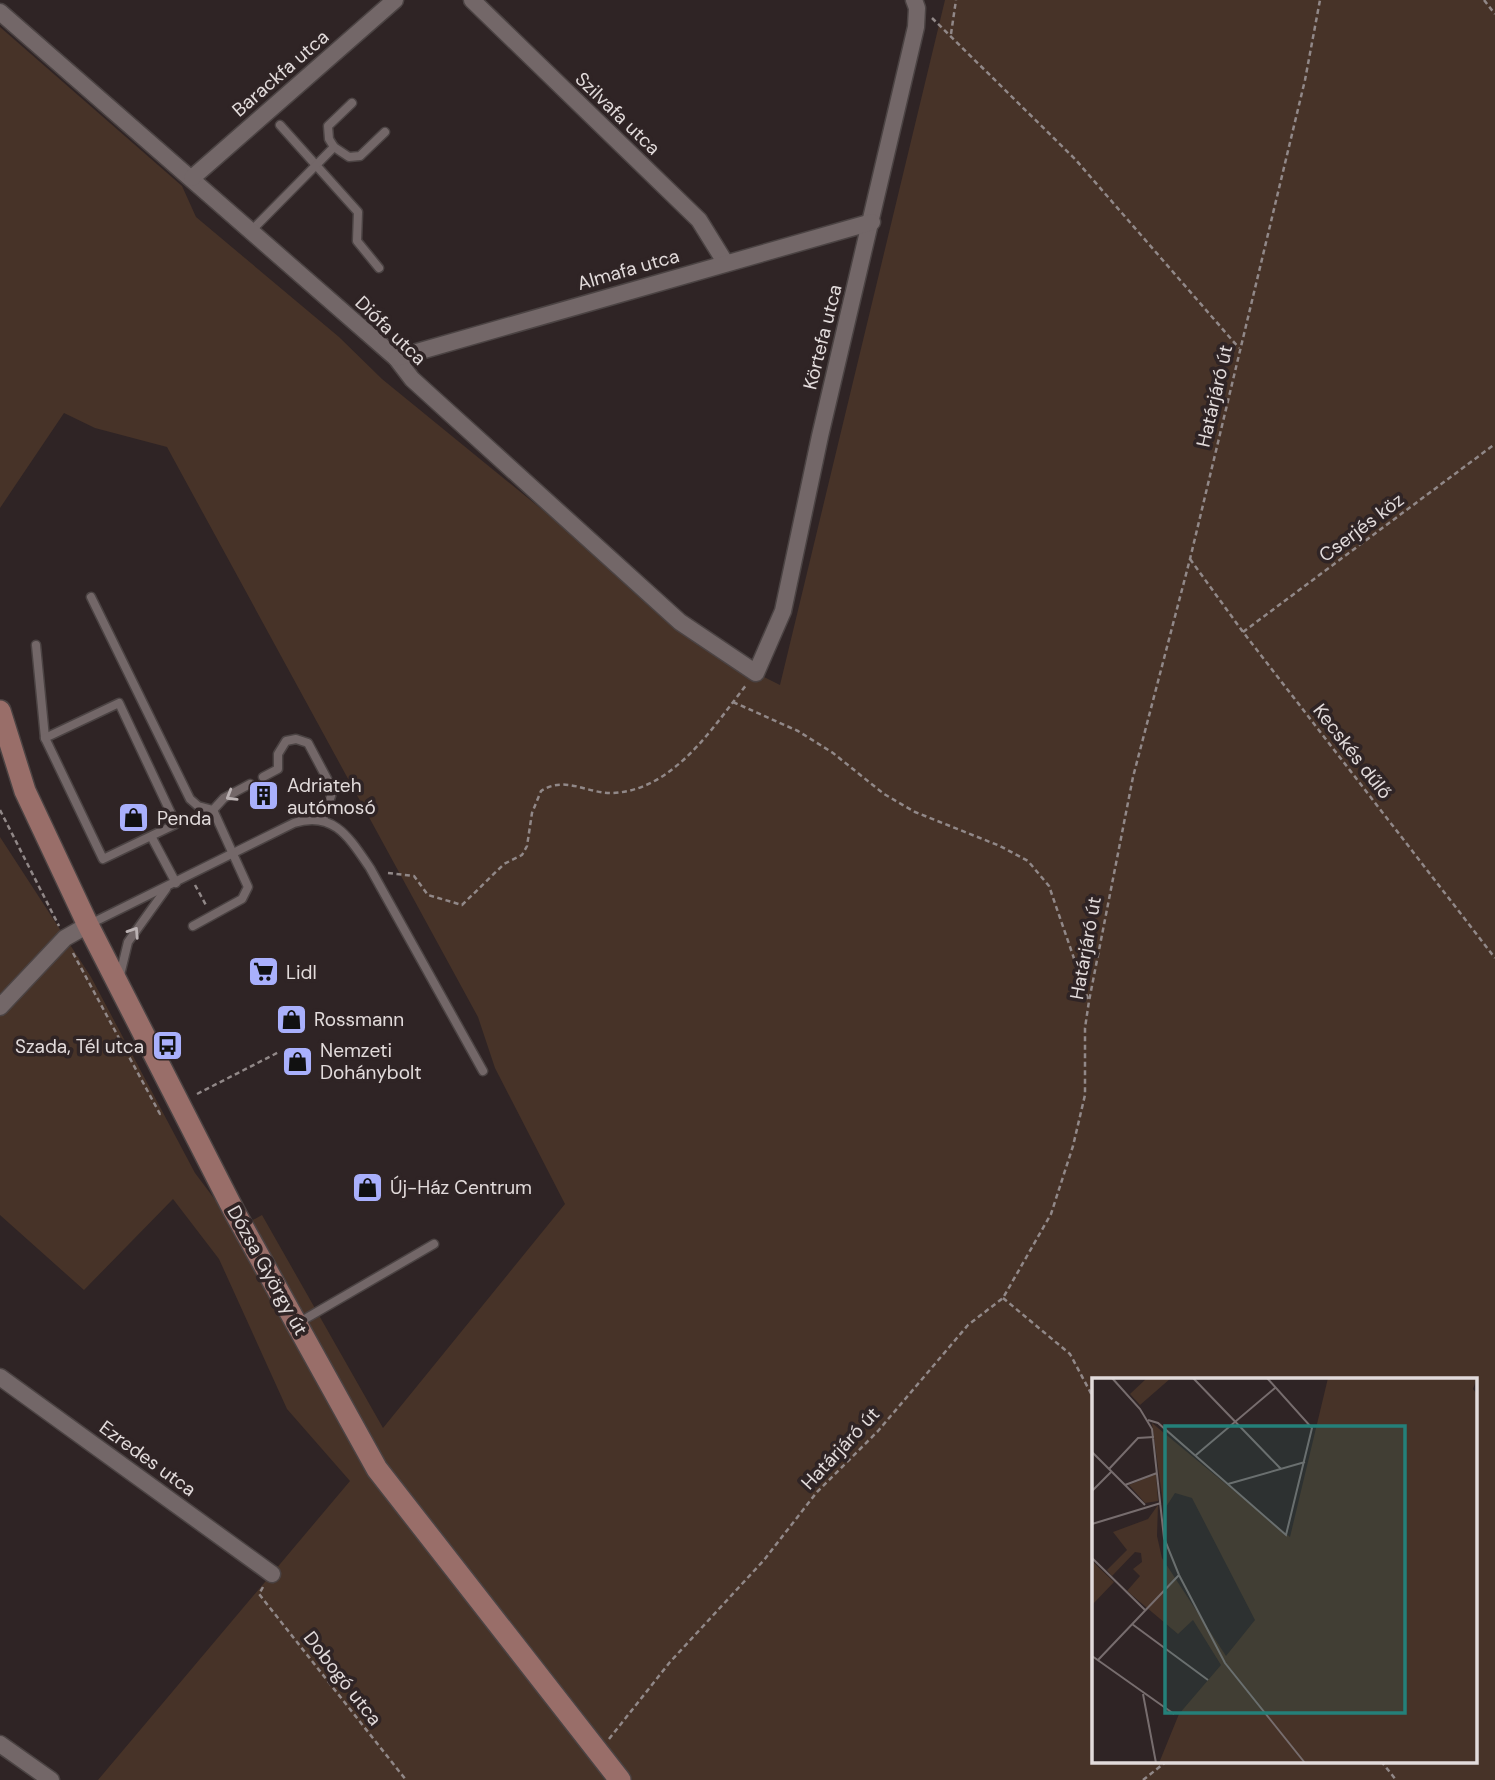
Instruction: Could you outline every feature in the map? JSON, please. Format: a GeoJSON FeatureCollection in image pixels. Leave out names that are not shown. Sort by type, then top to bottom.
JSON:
{"type":"FeatureCollection","features":[{"type":"Feature","properties":{"kind":"main road","name":"Dózsa György út"},"geometry":{"type":"LineString","coordinates":[[0,711],[26,791],[88,925],[234,1212],[377,1469],[620,1780]]}},
{"type":"Feature","properties":{"kind":"street","name":"Barackfa utca"},"geometry":{"type":"LineString","coordinates":[[192,178],[395,0]]}},
{"type":"Feature","properties":{"kind":"street","name":"Szilvafa utca"},"geometry":{"type":"LineString","coordinates":[[472,0],[699,220],[725,262]]}},
{"type":"Feature","properties":{"kind":"street","name":"Körtefa utca"},"geometry":{"type":"LineString","coordinates":[[756,673],[783,611],[820,436],[872,222],[906,60],[916,27],[916,4]]}},
{"type":"Feature","properties":{"kind":"street","name":"Diófa utca"},"geometry":{"type":"LineString","coordinates":[[0,12],[396,358],[412,379],[680,622],[756,673]]}},
{"type":"Feature","properties":{"kind":"street","name":"Almafa utca"},"geometry":{"type":"LineString","coordinates":[[396,358],[872,222]]}},
{"type":"Feature","properties":{"kind":"street"},"geometry":{"type":"LineString","coordinates":[[0,1007],[65,938],[88,925]]}},
{"type":"Feature","properties":{"kind":"street","name":"Ezredes utca"},"geometry":{"type":"LineString","coordinates":[[0,1377],[272,1574]]}},
{"type":"Feature","properties":{"kind":"street"},"geometry":{"type":"LineString","coordinates":[[0,1744],[51,1780]]}},
{"type":"Feature","properties":{"kind":"lane"},"geometry":{"type":"LineString","coordinates":[[352,103],[328,126],[329,139],[334,147],[349,157],[360,156],[385,132]]}},
{"type":"Feature","properties":{"kind":"lane"},"geometry":{"type":"LineString","coordinates":[[280,125],[358,212],[357,241],[379,268]]}},
{"type":"Feature","properties":{"kind":"lane"},"geometry":{"type":"LineString","coordinates":[[251,231],[315,163],[334,147]]}},
{"type":"Feature","properties":{"kind":"lane"},"geometry":{"type":"LineString","coordinates":[[91,597],[190,799],[198,806],[214,810]]}},
{"type":"Feature","properties":{"kind":"lane"},"geometry":{"type":"LineString","coordinates":[[36,645],[45,738],[103,859],[176,824],[119,703],[45,738]]}},
{"type":"Feature","properties":{"kind":"lane"},"geometry":{"type":"LineString","coordinates":[[263,777],[278,769],[281,746],[296,739],[312,748],[333,790],[323,820]]}},
{"type":"Feature","properties":{"kind":"lane"},"geometry":{"type":"LineString","coordinates":[[214,810],[225,799],[250,784]]}},
{"type":"Feature","properties":{"kind":"lane"},"geometry":{"type":"LineString","coordinates":[[193,926],[242,898],[247,891],[248,881],[214,810]]}},
{"type":"Feature","properties":{"kind":"lane"},"geometry":{"type":"LineString","coordinates":[[88,925],[294,823],[323,820],[349,836],[483,1072]]}},
{"type":"Feature","properties":{"kind":"lane"},"geometry":{"type":"LineString","coordinates":[[151,836],[172,885]]}},
{"type":"Feature","properties":{"kind":"lane"},"geometry":{"type":"LineString","coordinates":[[118,985],[128,942],[172,885]]}},
{"type":"Feature","properties":{"kind":"lane"},"geometry":{"type":"LineString","coordinates":[[298,1323],[434,1244]]}},
{"type":"Feature","properties":{"kind":"path"},"geometry":{"type":"LineString","coordinates":[[951,34],[956,0]]}},
{"type":"Feature","properties":{"kind":"path","name":"Határjáró út"},"geometry":{"type":"LineString","coordinates":[[597,1752],[670,1662],[764,1560],[817,1492],[878,1431],[968,1325],[1003,1298],[1051,1214],[1073,1146],[1085,1095],[1085,1028],[1133,777],[1190,559],[1306,80],[1320,0]]}},
{"type":"Feature","properties":{"kind":"path"},"geometry":{"type":"LineString","coordinates":[[1484,0],[1495,14]]}},
{"type":"Feature","properties":{"kind":"path"},"geometry":{"type":"LineString","coordinates":[[916,4],[951,34],[1075,159],[1239,348]]}},
{"type":"Feature","properties":{"kind":"path","name":"Cserjés köz"},"geometry":{"type":"LineString","coordinates":[[1243,632],[1495,444]]}},
{"type":"Feature","properties":{"kind":"path","name":"Kecskés dűlő"},"geometry":{"type":"LineString","coordinates":[[1190,559],[1243,632],[1495,958]]}},
{"type":"Feature","properties":{"kind":"path"},"geometry":{"type":"LineString","coordinates":[[374,877],[385,872],[414,876],[428,895],[462,905],[504,864],[522,855],[527,846],[532,813],[541,791],[563,783],[612,793],[638,789],[660,778],[687,757],[756,673]]}},
{"type":"Feature","properties":{"kind":"path"},"geometry":{"type":"LineString","coordinates":[[733,702],[798,731],[833,753],[884,794],[915,812],[1000,846],[1028,861],[1049,886],[1089,1002]]}},
{"type":"Feature","properties":{"kind":"path"},"geometry":{"type":"LineString","coordinates":[[0,810],[65,938]]}},
{"type":"Feature","properties":{"kind":"path"},"geometry":{"type":"LineString","coordinates":[[190,876],[212,916]]}},
{"type":"Feature","properties":{"kind":"path"},"geometry":{"type":"LineString","coordinates":[[228,1077],[279,1052]]}},
{"type":"Feature","properties":{"kind":"path"},"geometry":{"type":"LineString","coordinates":[[1003,1298],[1070,1354],[1092,1395]]}},
{"type":"Feature","properties":{"kind":"path","name":"Dobogó utca"},"geometry":{"type":"LineString","coordinates":[[259,1594],[406,1780]]}},
{"type":"Feature","properties":{"kind":"path"},"geometry":{"type":"LineString","coordinates":[[1143,1780],[1166,1762]]}},
{"type":"Feature","properties":{"kind":"path"},"geometry":{"type":"LineString","coordinates":[[1382,1762],[1396,1780]]}},
{"type":"Feature","properties":{"kind":"shaded area"},"geometry":{"type":"Polygon","coordinates":[[[945,0],[1495,0],[1495,1780],[98,1780],[350,1481],[287,1409],[219,1259],[173,1199],[84,1290],[0,1215],[0,837],[91,977],[195,1173],[237,1229],[262,1215],[383,1428],[565,1204],[495,1068],[478,1017],[167,447],[95,428],[64,413],[0,508],[0,27],[182,186],[196,217],[339,337],[382,379],[680,622],[756,673],[780,685],[945,0]]]}},
{"type":"Feature","properties":{"kind":"place","name":"Adriateh autómosó"},"geometry":{"type":"Point","coordinates":[264,796]}},
{"type":"Feature","properties":{"kind":"place","name":"Penda"},"geometry":{"type":"Point","coordinates":[134,818]}},
{"type":"Feature","properties":{"kind":"place","name":"Lidl"},"geometry":{"type":"Point","coordinates":[263,972]}},
{"type":"Feature","properties":{"kind":"place","name":"Rossmann"},"geometry":{"type":"Point","coordinates":[291,1019]}},
{"type":"Feature","properties":{"kind":"place","name":"Szada, Tél utca"},"geometry":{"type":"Point","coordinates":[167,1046]}},
{"type":"Feature","properties":{"kind":"place","name":"Nemzeti Dohánybolt"},"geometry":{"type":"Point","coordinates":[297,1061]}},
{"type":"Feature","properties":{"kind":"place","name":"Új-Ház Centrum"},"geometry":{"type":"Point","coordinates":[367,1187]}}]}
